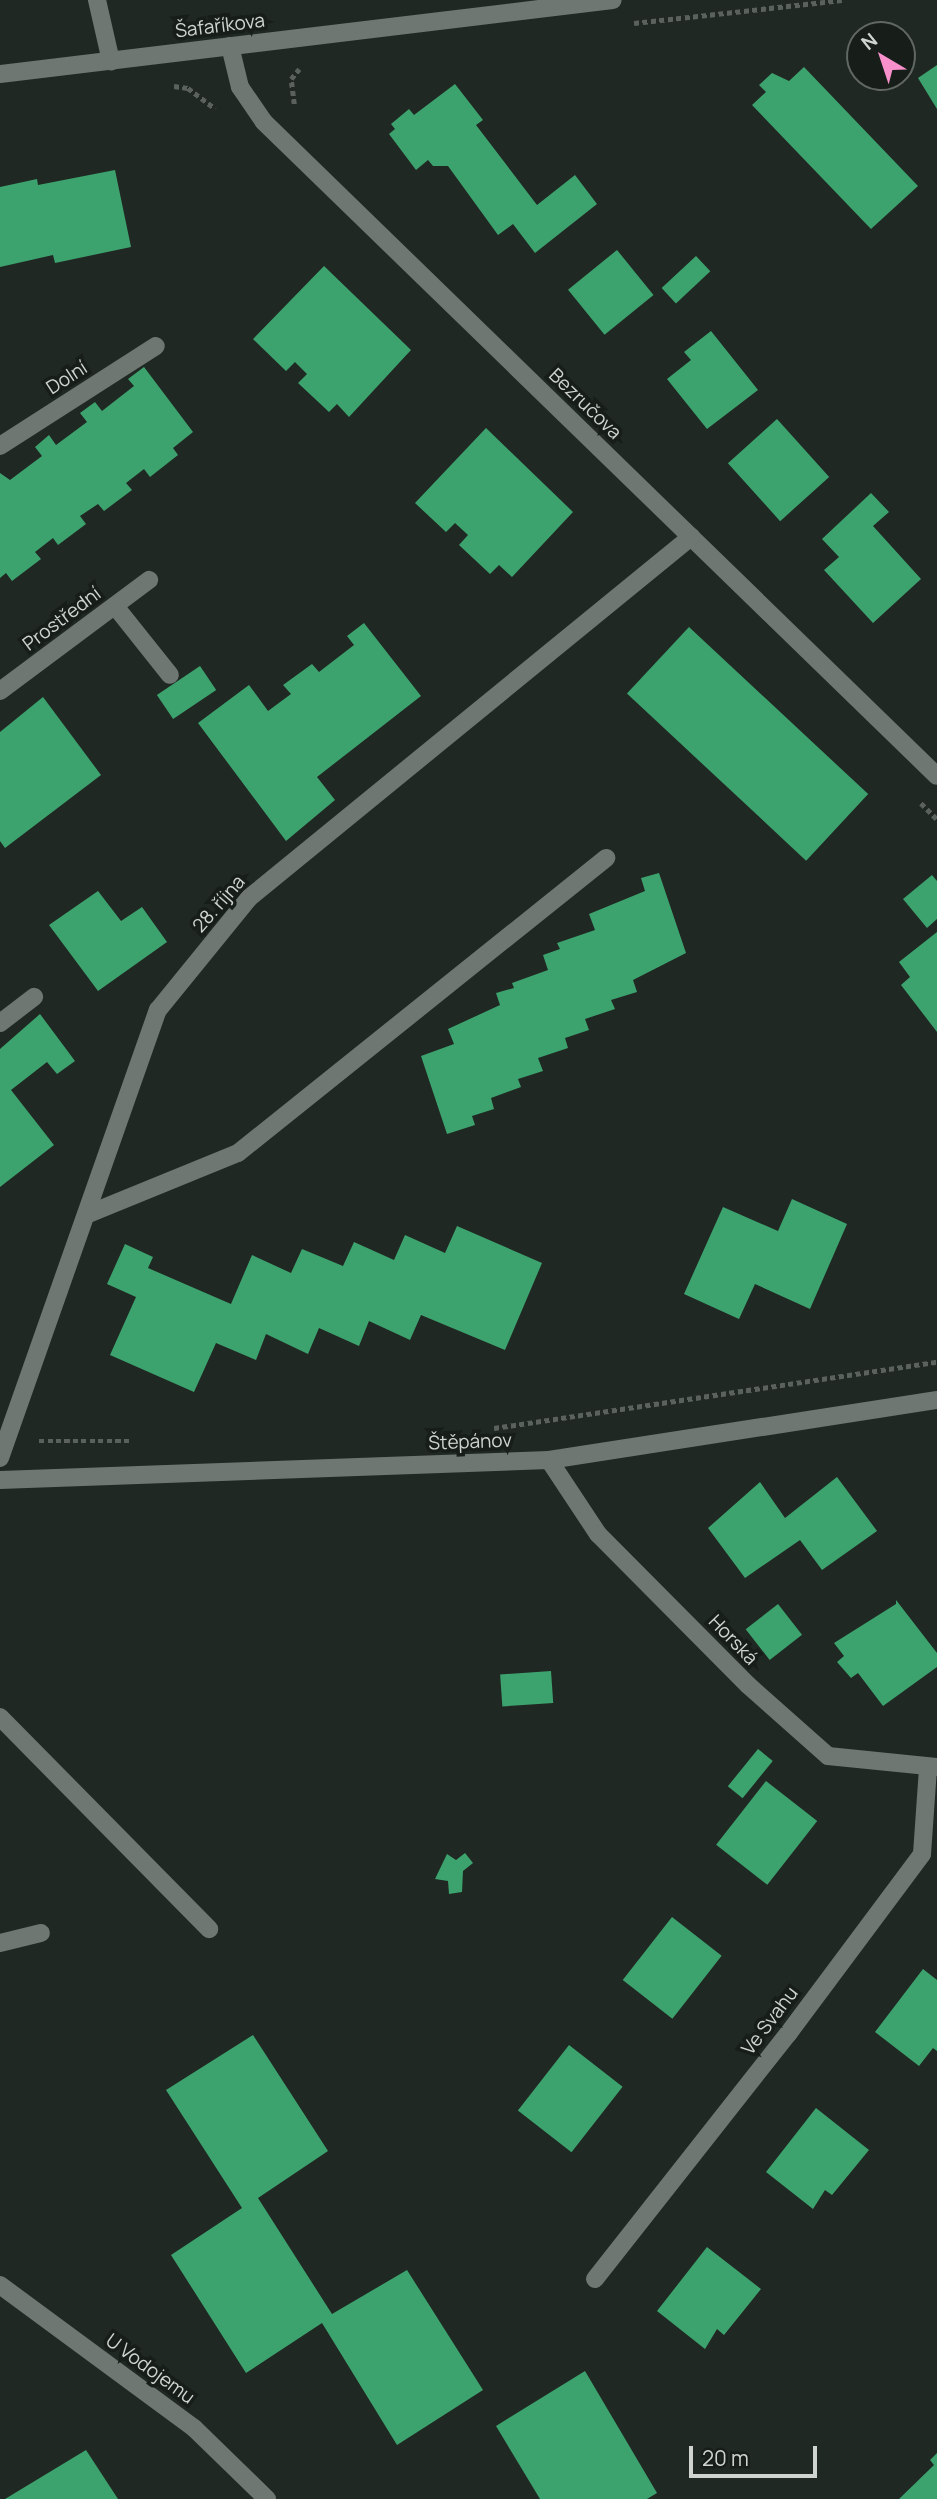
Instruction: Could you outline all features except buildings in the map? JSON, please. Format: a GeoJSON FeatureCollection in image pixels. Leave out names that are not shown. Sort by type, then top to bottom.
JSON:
{"type":"FeatureCollection","features":[{"type":"Feature","properties":{"kind":"street"},"geometry":{"type":"LineString","coordinates":[[97,0],[111,61]]}},
{"type":"Feature","properties":{"kind":"street","name":"Šafaříkova"},"geometry":{"type":"LineString","coordinates":[[0,74],[613,0]]}},
{"type":"Feature","properties":{"kind":"street","name":"Bezručova"},"geometry":{"type":"LineString","coordinates":[[230,46],[240,87],[264,122],[937,776]]}},
{"type":"Feature","properties":{"kind":"street","name":"Dolní"},"geometry":{"type":"LineString","coordinates":[[0,446],[156,346]]}},
{"type":"Feature","properties":{"kind":"street","name":"28. října"},"geometry":{"type":"LineString","coordinates":[[3,1449],[158,1010],[249,898],[691,537]]}},
{"type":"Feature","properties":{"kind":"street","name":"Prostřední"},"geometry":{"type":"LineString","coordinates":[[0,691],[149,580]]}},
{"type":"Feature","properties":{"kind":"street"},"geometry":{"type":"LineString","coordinates":[[115,606],[170,675]]}},
{"type":"Feature","properties":{"kind":"street"},"geometry":{"type":"LineString","coordinates":[[86,1215],[238,1153],[606,858]]}},
{"type":"Feature","properties":{"kind":"street"},"geometry":{"type":"LineString","coordinates":[[0,1023],[34,997]]}},
{"type":"Feature","properties":{"kind":"street","name":"Štěpánov"},"geometry":{"type":"LineString","coordinates":[[0,1480],[548,1460],[937,1400]]}},
{"type":"Feature","properties":{"kind":"street","name":"Horská"},"geometry":{"type":"LineString","coordinates":[[548,1460],[598,1534],[748,1685],[828,1756],[932,1768]]}},
{"type":"Feature","properties":{"kind":"street"},"geometry":{"type":"LineString","coordinates":[[0,1717],[209,1929]]}},
{"type":"Feature","properties":{"kind":"street","name":"Ve Svahu"},"geometry":{"type":"LineString","coordinates":[[595,2279],[788,2034],[922,1854],[932,1768]]}},
{"type":"Feature","properties":{"kind":"street"},"geometry":{"type":"LineString","coordinates":[[0,1943],[41,1933]]}},
{"type":"Feature","properties":{"kind":"street","name":"U Vodojemu"},"geometry":{"type":"LineString","coordinates":[[0,2285],[194,2428],[267,2499]]}},
{"type":"Feature","properties":{"kind":"path"},"geometry":{"type":"LineString","coordinates":[[162,85],[188,88],[226,118]]}},
{"type":"Feature","properties":{"kind":"path"},"geometry":{"type":"LineString","coordinates":[[487,1429],[937,1362]]}},
{"type":"Feature","properties":{"kind":"path"},"geometry":{"type":"LineString","coordinates":[[3,1449],[145,1441]]}}]}
